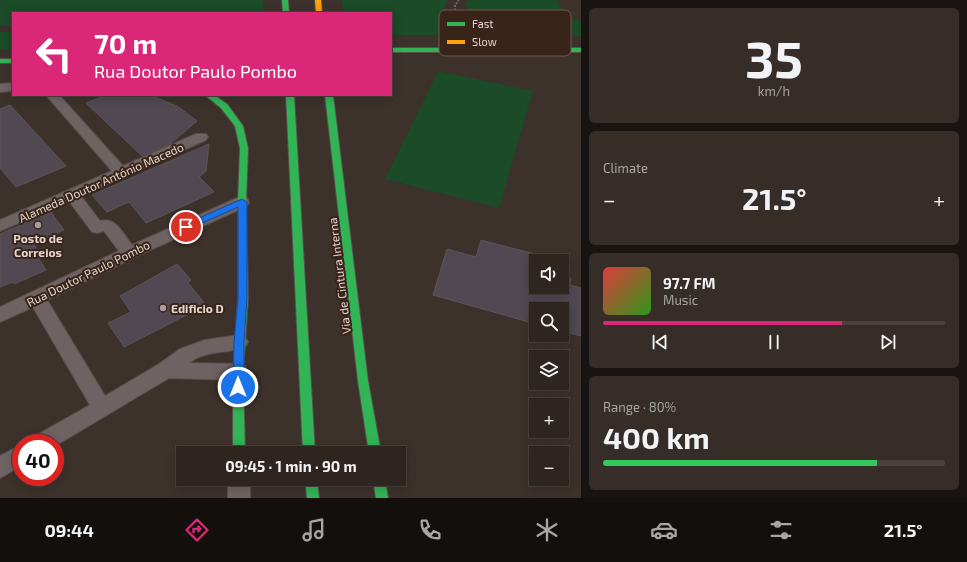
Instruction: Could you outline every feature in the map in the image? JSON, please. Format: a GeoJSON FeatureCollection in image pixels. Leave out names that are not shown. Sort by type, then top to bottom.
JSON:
{"type":"FeatureCollection","features":[{"type":"Feature","properties":{"kind":"main road"},"geometry":{"type":"LineString","coordinates":[[285,0],[286,12]]}},
{"type":"Feature","properties":{"kind":"main road"},"geometry":{"type":"LineString","coordinates":[[318,0],[320,12]]}},
{"type":"Feature","properties":{"kind":"main road"},"geometry":{"type":"LineString","coordinates":[[392,50],[439,49]]}},
{"type":"Feature","properties":{"kind":"main road"},"geometry":{"type":"LineString","coordinates":[[571,50],[581,50]]}},
{"type":"Feature","properties":{"kind":"main road"},"geometry":{"type":"LineString","coordinates":[[0,61],[12,61]]}},
{"type":"Feature","properties":{"kind":"main road"},"geometry":{"type":"LineString","coordinates":[[210,96],[224,106],[239,126],[244,148],[242,202],[243,298],[238,372],[239,446]]}},
{"type":"Feature","properties":{"kind":"main road"},"geometry":{"type":"LineString","coordinates":[[290,96],[309,446]]}},
{"type":"Feature","properties":{"kind":"main road","name":"Via de Cintura Interna"},"geometry":{"type":"LineString","coordinates":[[329,96],[363,381],[374,446]]}},
{"type":"Feature","properties":{"kind":"main road"},"geometry":{"type":"LineString","coordinates":[[312,486],[313,498]]}},
{"type":"Feature","properties":{"kind":"main road"},"geometry":{"type":"LineString","coordinates":[[380,486],[382,498]]}},
{"type":"Feature","properties":{"kind":"street"},"geometry":{"type":"LineString","coordinates":[[0,88],[12,88]]}},
{"type":"Feature","properties":{"kind":"street"},"geometry":{"type":"LineString","coordinates":[[53,96],[121,173]]}},
{"type":"Feature","properties":{"kind":"street","name":"Alameda Doutor António Macedo"},"geometry":{"type":"LineString","coordinates":[[0,226],[201,137]]}},
{"type":"Feature","properties":{"kind":"street"},"geometry":{"type":"LineString","coordinates":[[72,194],[97,228],[107,224],[129,253]]}},
{"type":"Feature","properties":{"kind":"street","name":"Rua Doutor Paulo Pombo"},"geometry":{"type":"LineString","coordinates":[[0,315],[129,253],[242,202]]}},
{"type":"Feature","properties":{"kind":"street"},"geometry":{"type":"LineString","coordinates":[[37,298],[102,408]]}},
{"type":"Feature","properties":{"kind":"street"},"geometry":{"type":"LineString","coordinates":[[57,434],[166,370],[187,354],[205,347],[239,342]]}},
{"type":"Feature","properties":{"kind":"street"},"geometry":{"type":"LineString","coordinates":[[166,370],[238,372]]}},
{"type":"Feature","properties":{"kind":"street"},"geometry":{"type":"LineString","coordinates":[[0,468],[12,461]]}},
{"type":"Feature","properties":{"kind":"street"},"geometry":{"type":"LineString","coordinates":[[239,486],[239,498]]}},
{"type":"Feature","properties":{"kind":"path"},"geometry":{"type":"LineString","coordinates":[[455,10],[455,6],[459,0]]}},
{"type":"Feature","properties":{"kind":"green space"},"geometry":{"type":"Polygon","coordinates":[[[0,0],[263,0],[263,12],[12,12],[12,26],[0,26],[0,0]]]}},
{"type":"Feature","properties":{"kind":"green space"},"geometry":{"type":"Polygon","coordinates":[[[342,0],[448,0],[443,10],[439,10],[439,17],[437,21],[439,21],[439,35],[392,35],[392,12],[344,12],[342,0]]]}},
{"type":"Feature","properties":{"kind":"green space"},"geometry":{"type":"Polygon","coordinates":[[[468,0],[557,0],[563,10],[470,10],[465,4],[468,0]]]}},
{"type":"Feature","properties":{"kind":"green space"},"geometry":{"type":"Polygon","coordinates":[[[571,17],[581,21],[581,36],[571,36],[571,17]]]}},
{"type":"Feature","properties":{"kind":"green space"},"geometry":{"type":"Polygon","coordinates":[[[0,32],[12,32],[12,49],[0,50],[0,32]]]}},
{"type":"Feature","properties":{"kind":"green space"},"geometry":{"type":"Polygon","coordinates":[[[438,71],[533,91],[499,208],[385,179],[438,71]]]}},
{"type":"Feature","properties":{"kind":"building"},"geometry":{"type":"Polygon","coordinates":[[[104,96],[152,96],[177,106],[197,121],[171,143],[142,156],[86,103],[104,96]]]}},
{"type":"Feature","properties":{"kind":"building"},"geometry":{"type":"Polygon","coordinates":[[[10,105],[66,166],[16,187],[0,168],[0,109],[10,105]]]}},
{"type":"Feature","properties":{"kind":"building"},"geometry":{"type":"Polygon","coordinates":[[[209,144],[206,171],[199,177],[214,192],[146,223],[129,202],[107,212],[92,195],[209,144]]]}},
{"type":"Feature","properties":{"kind":"building"},"geometry":{"type":"Polygon","coordinates":[[[51,212],[64,230],[34,244],[36,248],[34,251],[46,270],[14,284],[13,282],[0,287],[0,234],[51,212]]]}},
{"type":"Feature","properties":{"kind":"building"},"geometry":{"type":"Polygon","coordinates":[[[481,240],[535,254],[529,254],[529,294],[569,294],[569,278],[571,278],[570,285],[581,288],[581,336],[569,333],[569,302],[529,302],[529,322],[433,295],[447,249],[476,257],[481,240]]]}},
{"type":"Feature","properties":{"kind":"building","name":"Edificio D"},"geometry":{"type":"Polygon","coordinates":[[[177,264],[191,280],[188,283],[206,305],[124,347],[108,323],[131,312],[120,296],[177,264]]]}},
{"type":"Feature","properties":{"kind":"traffic: fast"},"geometry":{"type":"LineString","coordinates":[[285,0],[286,12]]}},
{"type":"Feature","properties":{"kind":"traffic: fast"},"geometry":{"type":"LineString","coordinates":[[392,50],[439,50]]}},
{"type":"Feature","properties":{"kind":"traffic: fast"},"geometry":{"type":"LineString","coordinates":[[571,50],[581,50]]}},
{"type":"Feature","properties":{"kind":"traffic: fast"},"geometry":{"type":"LineString","coordinates":[[0,61],[12,61]]}},
{"type":"Feature","properties":{"kind":"traffic: fast"},"geometry":{"type":"LineString","coordinates":[[210,96],[224,106],[239,126],[244,148],[242,202],[243,298],[238,372],[239,446]]}},
{"type":"Feature","properties":{"kind":"traffic: fast"},"geometry":{"type":"LineString","coordinates":[[290,96],[309,446]]}},
{"type":"Feature","properties":{"kind":"traffic: fast"},"geometry":{"type":"LineString","coordinates":[[329,96],[363,381],[374,446]]}},
{"type":"Feature","properties":{"kind":"traffic: fast"},"geometry":{"type":"LineString","coordinates":[[312,486],[313,498]]}},
{"type":"Feature","properties":{"kind":"traffic: fast"},"geometry":{"type":"LineString","coordinates":[[380,486],[382,498]]}},
{"type":"Feature","properties":{"kind":"traffic: slow"},"geometry":{"type":"LineString","coordinates":[[318,0],[319,12]]}},
{"type":"Feature","properties":{"kind":"place","name":"Posto de Correios"},"geometry":{"type":"Point","coordinates":[38,225]}},
{"type":"Feature","properties":{"kind":"place","name":"Edificio D"},"geometry":{"type":"Point","coordinates":[163,308]}},
{"type":"Feature","properties":{"kind":"route"},"geometry":{"type":"LineString","coordinates":[[186,227],[242,202],[243,298],[239,342],[238,387]]}}]}
